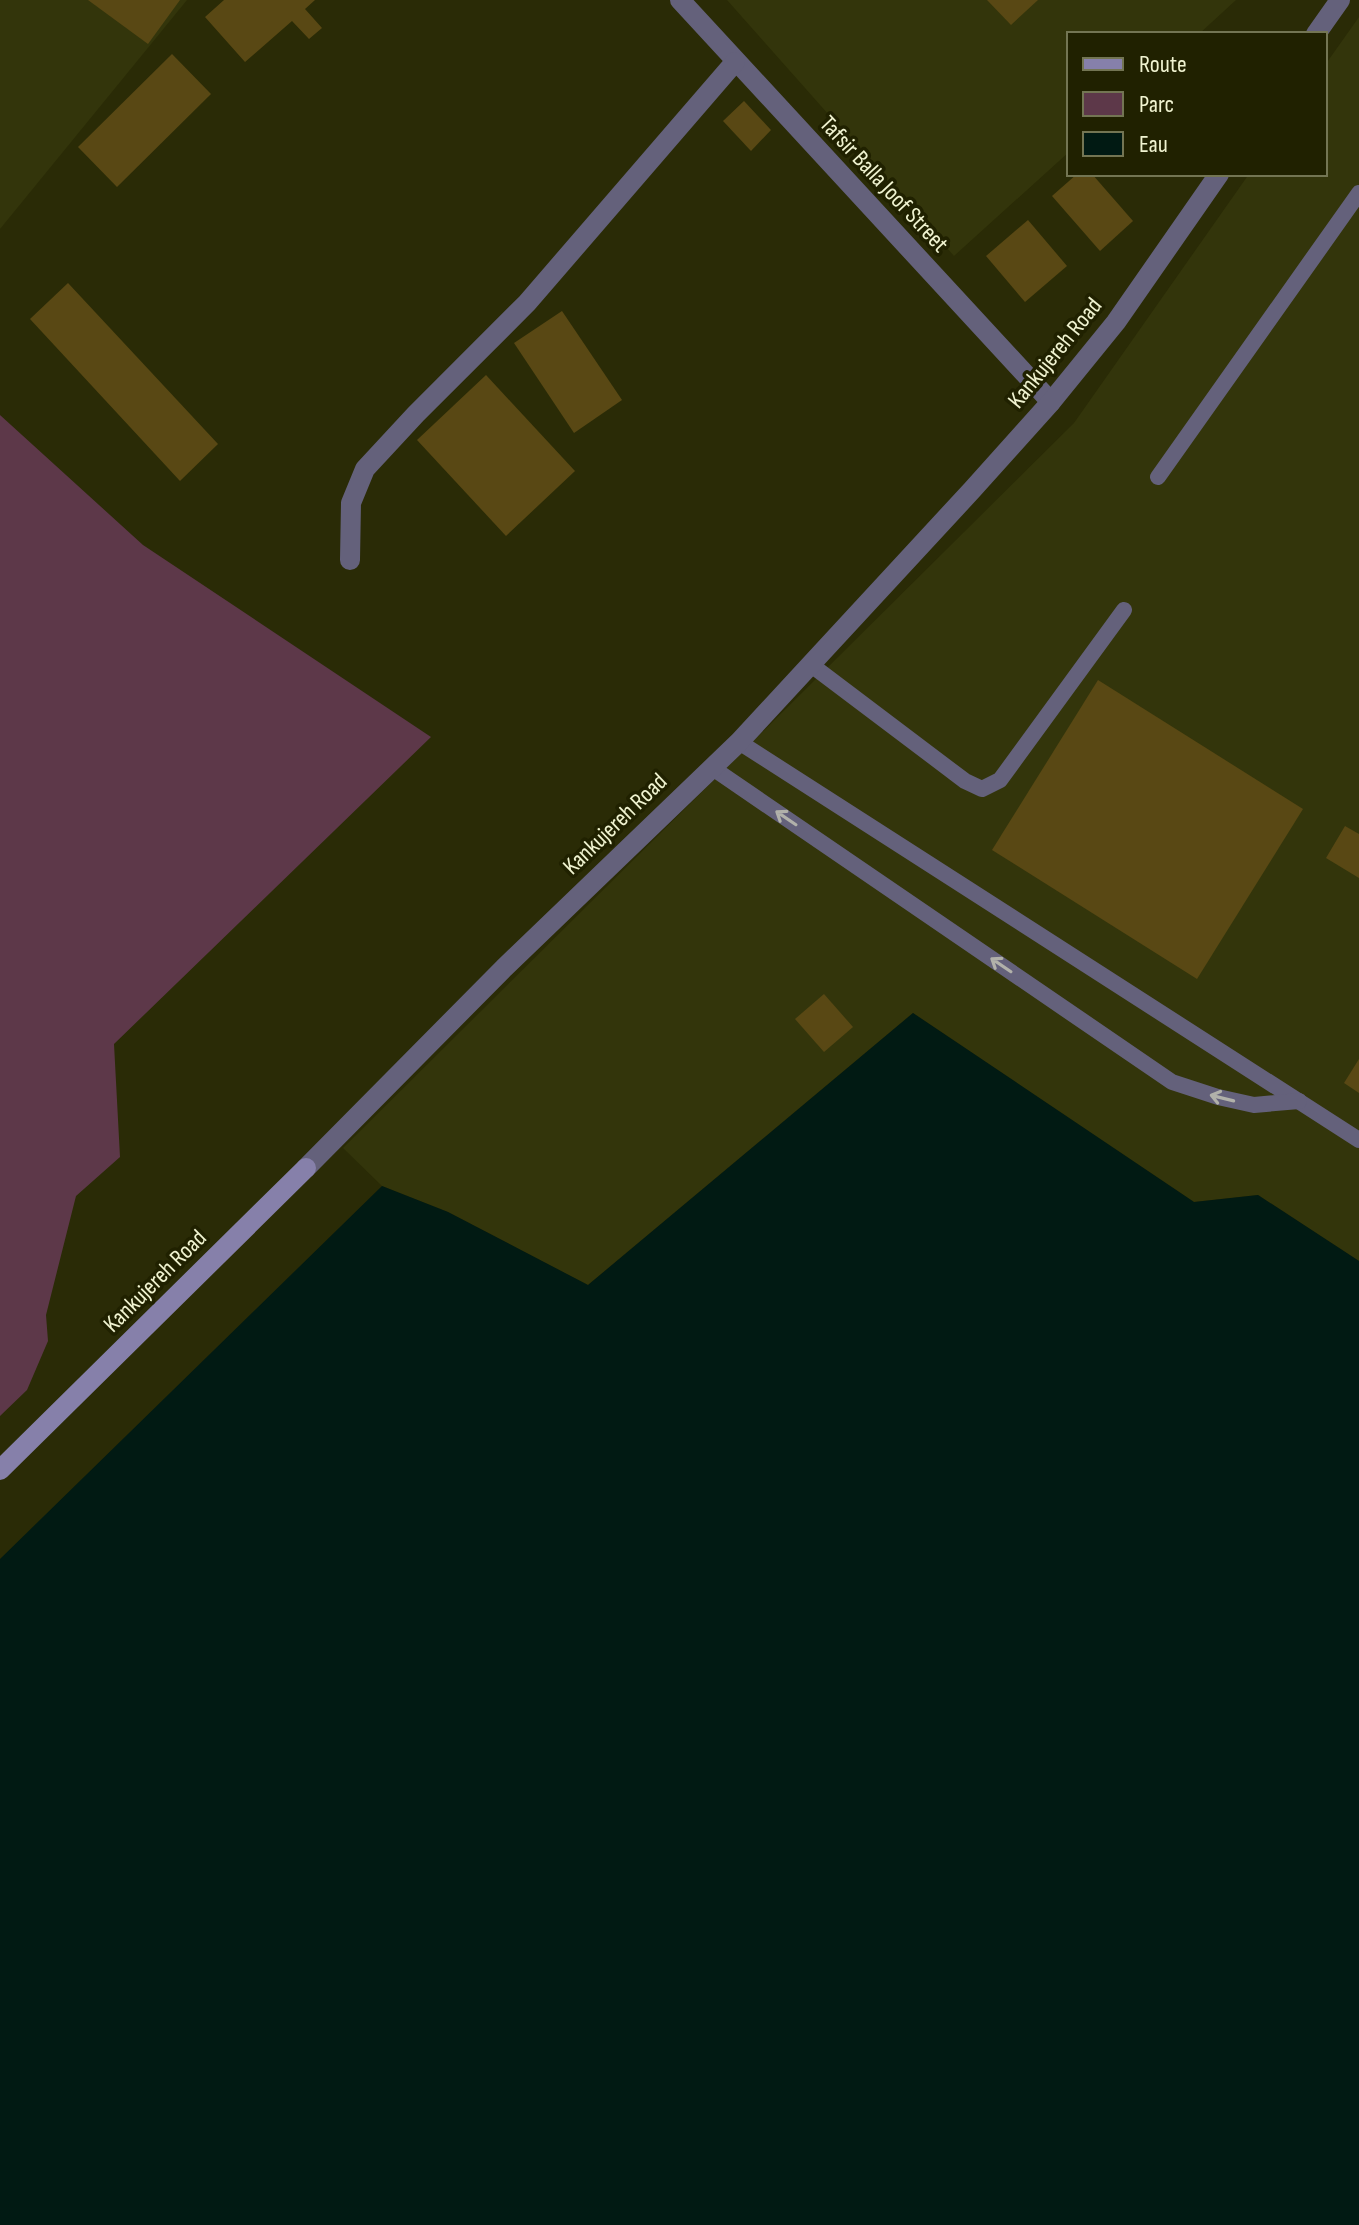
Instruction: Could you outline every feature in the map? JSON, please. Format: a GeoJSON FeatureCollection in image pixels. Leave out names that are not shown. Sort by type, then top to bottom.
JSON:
{"type":"FeatureCollection","features":[{"type":"Feature","properties":{"kind":"street","name":"Tafsir Balla Joof Street"},"geometry":{"type":"LineString","coordinates":[[680,0],[1051,402]]}},
{"type":"Feature","properties":{"kind":"street"},"geometry":{"type":"LineString","coordinates":[[1317,32],[1340,0]]}},
{"type":"Feature","properties":{"kind":"street"},"geometry":{"type":"LineString","coordinates":[[350,560],[351,503],[365,469],[527,303],[735,62]]}},
{"type":"Feature","properties":{"kind":"street","name":"Kankujereh Road"},"geometry":{"type":"LineString","coordinates":[[0,1470],[504,968],[739,742],[1051,402],[1116,322],[1218,176]]}},
{"type":"Feature","properties":{"kind":"lane"},"geometry":{"type":"LineString","coordinates":[[1158,477],[1359,193]]}},
{"type":"Feature","properties":{"kind":"lane"},"geometry":{"type":"LineString","coordinates":[[810,664],[965,781],[982,789],[1000,780],[1124,610]]}},
{"type":"Feature","properties":{"kind":"lane"},"geometry":{"type":"LineString","coordinates":[[739,742],[1359,1140]]}},
{"type":"Feature","properties":{"kind":"lane"},"geometry":{"type":"LineString","coordinates":[[711,767],[1172,1082],[1254,1105],[1299,1101]]}},
{"type":"Feature","properties":{"kind":"shaded area"},"geometry":{"type":"Polygon","coordinates":[[[0,0],[187,0],[0,229],[0,0]]]}},
{"type":"Feature","properties":{"kind":"shaded area"},"geometry":{"type":"Polygon","coordinates":[[[727,0],[1236,0],[1201,32],[1067,32],[1067,154],[954,256],[727,0]]]}},
{"type":"Feature","properties":{"kind":"shaded area"},"geometry":{"type":"Polygon","coordinates":[[[1359,17],[1359,1261],[1258,1195],[1194,1202],[913,1013],[588,1285],[448,1212],[382,1186],[343,1148],[1074,423],[1248,176],[1327,176],[1327,62],[1359,17]]]}},
{"type":"Feature","properties":{"kind":"green space"},"geometry":{"type":"Polygon","coordinates":[[[0,415],[143,545],[431,737],[114,1044],[120,1157],[76,1196],[46,1315],[48,1341],[27,1390],[0,1416],[0,415]]]}},
{"type":"Feature","properties":{"kind":"water"},"geometry":{"type":"Polygon","coordinates":[[[913,1013],[1194,1202],[1258,1195],[1359,1261],[1359,2225],[0,2225],[0,1559],[382,1186],[448,1212],[588,1285],[913,1013]]]}},
{"type":"Feature","properties":{"kind":"building"},"geometry":{"type":"Polygon","coordinates":[[[88,0],[180,0],[148,44],[88,0]]]}},
{"type":"Feature","properties":{"kind":"building"},"geometry":{"type":"Polygon","coordinates":[[[224,0],[315,0],[305,9],[322,28],[309,39],[292,21],[245,62],[205,17],[224,0]]]}},
{"type":"Feature","properties":{"kind":"building"},"geometry":{"type":"Polygon","coordinates":[[[987,0],[1038,0],[1011,25],[987,0]]]}},
{"type":"Feature","properties":{"kind":"building"},"geometry":{"type":"Polygon","coordinates":[[[172,54],[211,94],[117,187],[78,147],[172,54]]]}},
{"type":"Feature","properties":{"kind":"building"},"geometry":{"type":"Polygon","coordinates":[[[744,101],[771,130],[751,151],[723,121],[744,101]]]}},
{"type":"Feature","properties":{"kind":"building"},"geometry":{"type":"Polygon","coordinates":[[[1075,176],[1094,176],[1133,221],[1100,251],[1052,196],[1075,176]]]}},
{"type":"Feature","properties":{"kind":"building"},"geometry":{"type":"Polygon","coordinates":[[[1028,220],[1067,266],[1025,302],[986,256],[1028,220]]]}},
{"type":"Feature","properties":{"kind":"building"},"geometry":{"type":"Polygon","coordinates":[[[68,283],[218,444],[180,481],[30,319],[68,283]]]}},
{"type":"Feature","properties":{"kind":"building"},"geometry":{"type":"Polygon","coordinates":[[[562,311],[622,400],[574,433],[514,343],[562,311]]]}},
{"type":"Feature","properties":{"kind":"building"},"geometry":{"type":"Polygon","coordinates":[[[486,375],[575,471],[506,536],[417,440],[486,375]]]}},
{"type":"Feature","properties":{"kind":"building"},"geometry":{"type":"Polygon","coordinates":[[[1098,680],[1303,809],[1197,979],[992,850],[1098,680]]]}},
{"type":"Feature","properties":{"kind":"building"},"geometry":{"type":"Polygon","coordinates":[[[1345,826],[1359,834],[1359,878],[1326,858],[1345,826]]]}},
{"type":"Feature","properties":{"kind":"building"},"geometry":{"type":"Polygon","coordinates":[[[824,994],[853,1027],[824,1052],[795,1019],[824,994]]]}},
{"type":"Feature","properties":{"kind":"building"},"geometry":{"type":"Polygon","coordinates":[[[1359,1059],[1359,1093],[1344,1083],[1359,1059]]]}}]}
